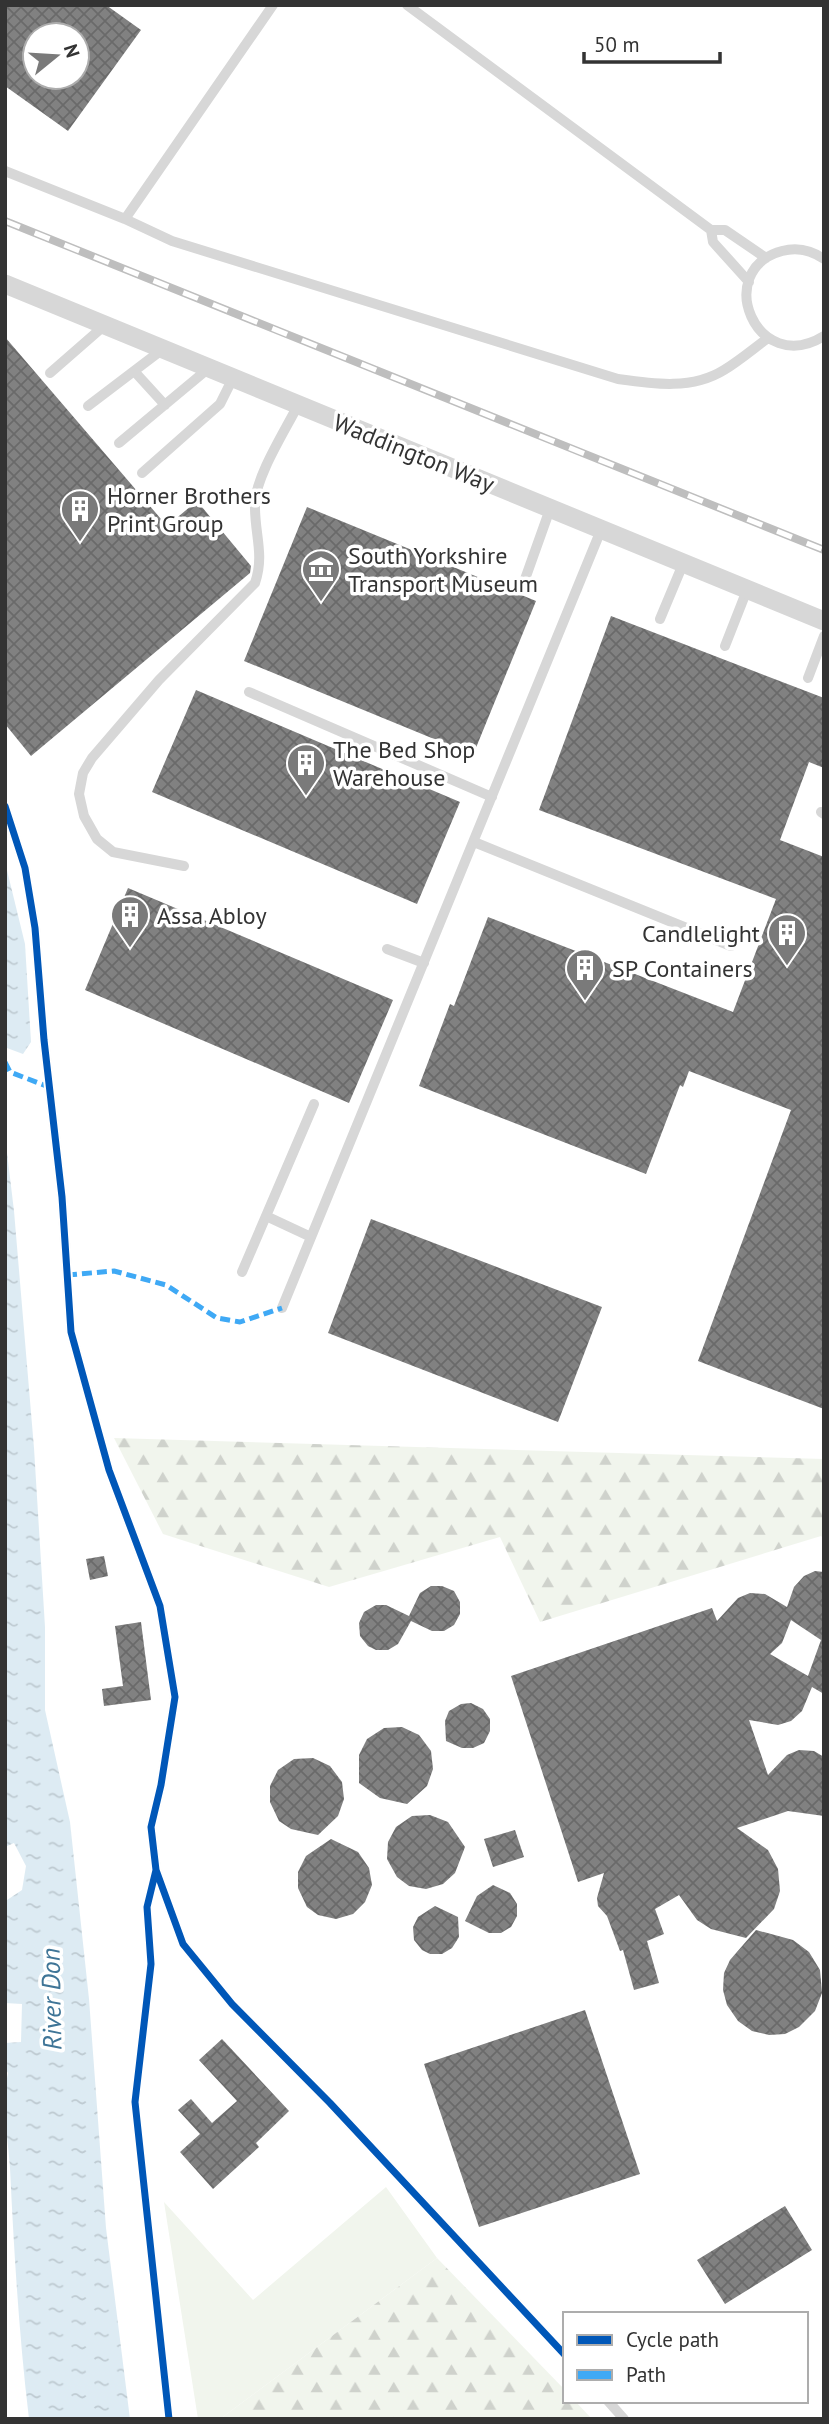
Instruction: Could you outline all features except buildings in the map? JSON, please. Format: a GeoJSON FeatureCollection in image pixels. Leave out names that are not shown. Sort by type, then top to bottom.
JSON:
{"type":"FeatureCollection","features":[{"type":"Feature","properties":{"kind":"street","name":"Waddington Way"},"geometry":{"type":"LineString","coordinates":[[5,284],[824,621]]}},
{"type":"Feature","properties":{"kind":"lane"},"geometry":{"type":"LineString","coordinates":[[125,219],[273,5]]}},
{"type":"Feature","properties":{"kind":"lane"},"geometry":{"type":"LineString","coordinates":[[407,5],[711,230],[725,230],[766,258]]}},
{"type":"Feature","properties":{"kind":"lane"},"geometry":{"type":"LineString","coordinates":[[5,171],[125,219],[172,241],[618,379],[661,385],[695,382],[722,372],[768,338]]}},
{"type":"Feature","properties":{"kind":"lane"},"geometry":{"type":"LineString","coordinates":[[711,230],[713,242],[749,282]]}},
{"type":"Feature","properties":{"kind":"lane"},"geometry":{"type":"LineString","coordinates":[[823,257],[811,251],[788,249],[766,258],[749,282],[746,298],[752,321],[768,338],[790,346],[813,343],[824,336]]}},
{"type":"Feature","properties":{"kind":"lane"},"geometry":{"type":"LineString","coordinates":[[50,373],[105,325]]}},
{"type":"Feature","properties":{"kind":"lane"},"geometry":{"type":"LineString","coordinates":[[813,343],[824,349]]}},
{"type":"Feature","properties":{"kind":"lane"},"geometry":{"type":"LineString","coordinates":[[88,406],[163,349]]}},
{"type":"Feature","properties":{"kind":"lane"},"geometry":{"type":"LineString","coordinates":[[119,443],[209,368]]}},
{"type":"Feature","properties":{"kind":"lane"},"geometry":{"type":"LineString","coordinates":[[134,371],[164,405]]}},
{"type":"Feature","properties":{"kind":"lane"},"geometry":{"type":"LineString","coordinates":[[142,472],[220,404],[233,378]]}},
{"type":"Feature","properties":{"kind":"lane"},"geometry":{"type":"LineString","coordinates":[[184,866],[113,852],[97,839],[83,816],[79,794],[83,773],[92,758],[159,680],[256,583],[261,568],[255,510],[258,487],[298,405]]}},
{"type":"Feature","properties":{"kind":"lane"},"geometry":{"type":"LineString","coordinates":[[524,582],[550,509]]}},
{"type":"Feature","properties":{"kind":"lane"},"geometry":{"type":"LineString","coordinates":[[282,1308],[601,530]]}},
{"type":"Feature","properties":{"kind":"lane"},"geometry":{"type":"LineString","coordinates":[[660,619],[683,564]]}},
{"type":"Feature","properties":{"kind":"lane"},"geometry":{"type":"LineString","coordinates":[[725,646],[747,590]]}},
{"type":"Feature","properties":{"kind":"lane"},"geometry":{"type":"LineString","coordinates":[[808,678],[824,636]]}},
{"type":"Feature","properties":{"kind":"lane"},"geometry":{"type":"LineString","coordinates":[[249,692],[492,797]]}},
{"type":"Feature","properties":{"kind":"lane"},"geometry":{"type":"LineString","coordinates":[[5,806],[25,868],[35,928],[44,1040],[62,1197],[71,1332],[109,1470],[160,1606],[175,1697],[161,1785],[151,1827],[156,1870],[183,1944],[232,2004],[378,2153],[563,2353]]}},
{"type":"Feature","properties":{"kind":"lane"},"geometry":{"type":"LineString","coordinates":[[474,842],[731,946]]}},
{"type":"Feature","properties":{"kind":"lane"},"geometry":{"type":"LineString","coordinates":[[387,950],[424,963]]}},
{"type":"Feature","properties":{"kind":"lane"},"geometry":{"type":"LineString","coordinates":[[242,1272],[314,1104]]}},
{"type":"Feature","properties":{"kind":"lane"},"geometry":{"type":"LineString","coordinates":[[266,1216],[311,1237]]}},
{"type":"Feature","properties":{"kind":"lane"},"geometry":{"type":"LineString","coordinates":[[610,2403],[624,2419]]}},
{"type":"Feature","properties":{"kind":"green space"},"geometry":{"type":"Polygon","coordinates":[[[114,1438],[824,1459],[824,1539],[821,1536],[540,1622],[500,1537],[329,1587],[163,1534],[114,1438]]]}},
{"type":"Feature","properties":{"kind":"green space"},"geometry":{"type":"Polygon","coordinates":[[[386,2187],[437,2258],[220,2419],[198,2419],[164,2202],[253,2300],[386,2187]]]}},
{"type":"Feature","properties":{"kind":"green space"},"geometry":{"type":"Polygon","coordinates":[[[437,2258],[563,2388],[563,2403],[577,2403],[592,2419],[220,2419],[437,2258]]]}},
{"type":"Feature","properties":{"kind":"water"},"geometry":{"type":"Polygon","coordinates":[[[5,862],[25,944],[31,1042],[23,1054],[7,1048],[5,1044],[5,862]]]}},
{"type":"Feature","properties":{"kind":"water","name":"River Don"},"geometry":{"type":"Polygon","coordinates":[[[5,1136],[34,1448],[45,1627],[45,1710],[70,1822],[89,1999],[106,2228],[130,2419],[29,2419],[22,2356],[5,2109],[8,2073],[5,2068],[5,2043],[21,2042],[22,2004],[5,2003],[7,1900],[22,1890],[26,1866],[14,1843],[5,1847],[5,1136]]]}},
{"type":"Feature","properties":{"kind":"railway"},"geometry":{"type":"LineString","coordinates":[[5,221],[824,550]]}},
{"type":"Feature","properties":{"kind":"marked path"},"geometry":{"type":"LineString","coordinates":[[5,1062],[10,1072],[49,1087]]}},
{"type":"Feature","properties":{"kind":"marked path"},"geometry":{"type":"LineString","coordinates":[[67,1275],[114,1271],[166,1285],[217,1318],[240,1322],[282,1308]]}},
{"type":"Feature","properties":{"kind":"cycle path"},"geometry":{"type":"LineString","coordinates":[[5,806],[25,868],[35,928],[44,1040],[62,1197],[71,1332],[109,1470],[160,1606],[175,1697],[161,1785],[151,1827],[156,1870],[183,1944],[232,2004],[330,2103],[563,2353]]}},
{"type":"Feature","properties":{"kind":"cycle path"},"geometry":{"type":"LineString","coordinates":[[156,1870],[147,1907],[151,1964],[135,2102],[169,2419]]}},
{"type":"Feature","properties":{"kind":"place","name":"Horner Brothers Print Group"},"geometry":{"type":"Point","coordinates":[80,543]}},
{"type":"Feature","properties":{"kind":"place","name":"South Yorkshire Transport Museum"},"geometry":{"type":"Point","coordinates":[321,603]}},
{"type":"Feature","properties":{"kind":"place","name":"The Bed Shop Warehouse"},"geometry":{"type":"Point","coordinates":[306,797]}},
{"type":"Feature","properties":{"kind":"place","name":"Assa Abloy"},"geometry":{"type":"Point","coordinates":[130,949]}},
{"type":"Feature","properties":{"kind":"place","name":"Candlelight"},"geometry":{"type":"Point","coordinates":[787,967]}},
{"type":"Feature","properties":{"kind":"place","name":"SP Containers"},"geometry":{"type":"Point","coordinates":[585,1002]}}]}
